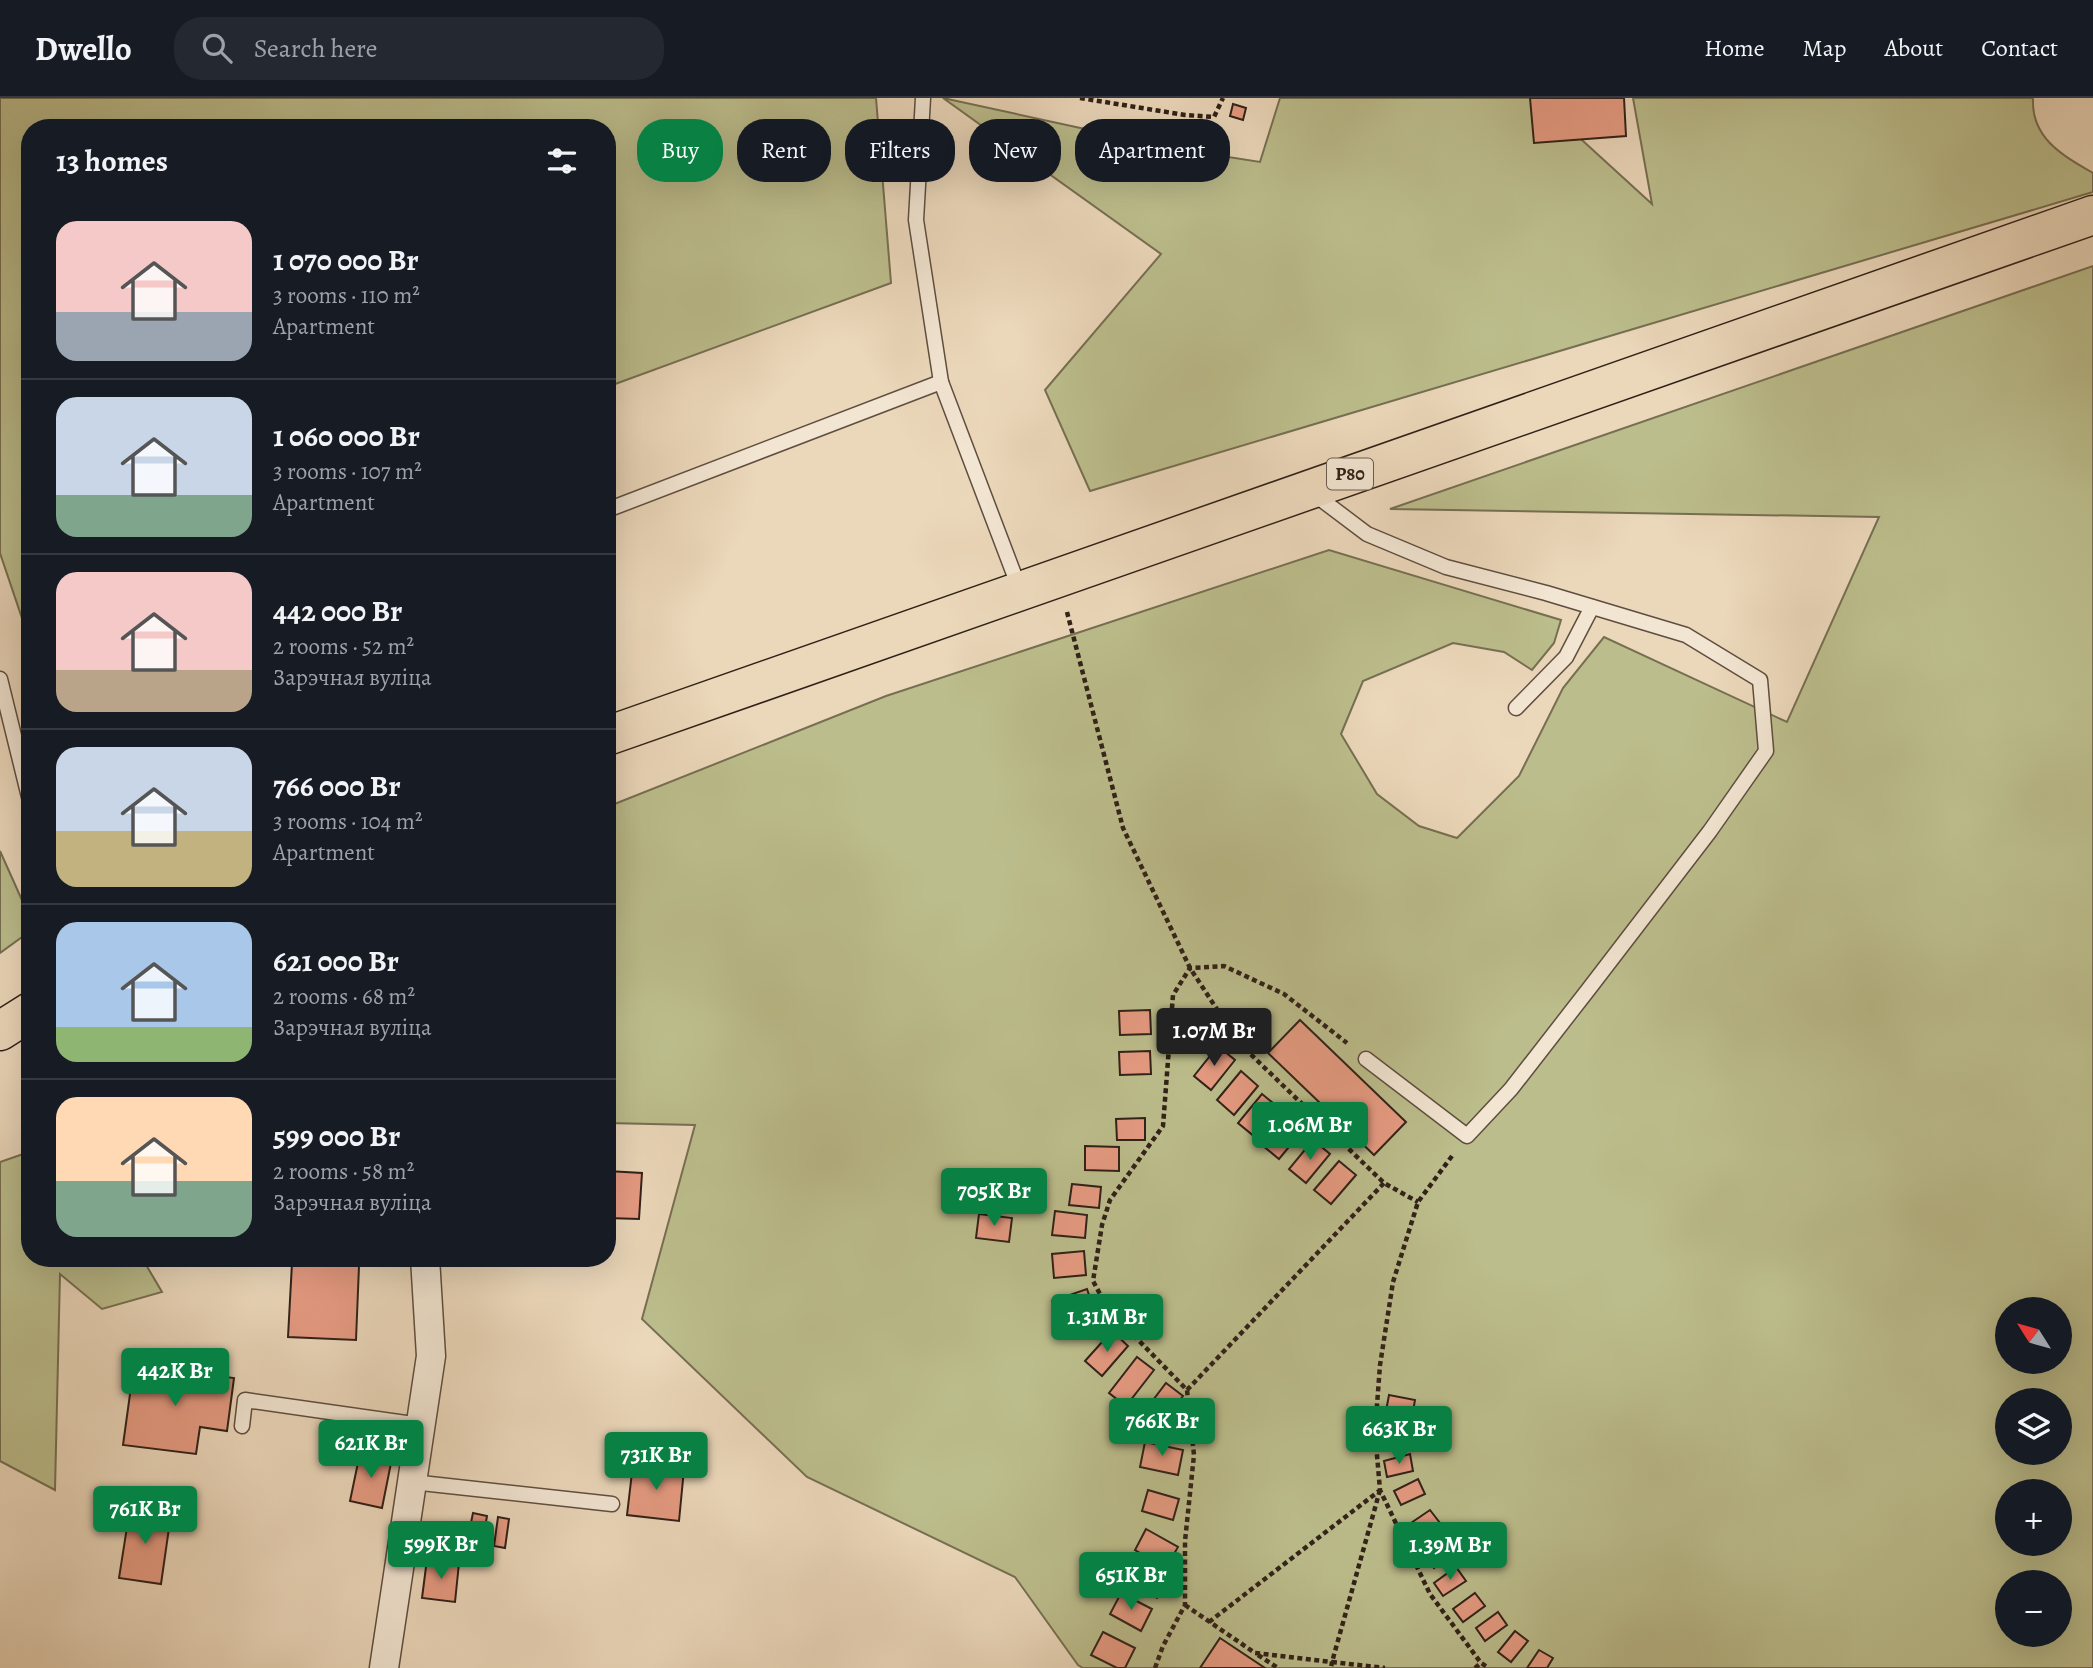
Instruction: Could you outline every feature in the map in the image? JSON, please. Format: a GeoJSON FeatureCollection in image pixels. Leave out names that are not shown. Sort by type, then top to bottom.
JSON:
{"type":"FeatureCollection","features":[{"type":"Feature","properties":{"kind":"main road","name":"Р80"},"geometry":{"type":"LineString","coordinates":[[616,733],[2093,215]]}},
{"type":"Feature","properties":{"kind":"main road"},"geometry":{"type":"LineString","coordinates":[[0,1031],[21,1018]]}},
{"type":"Feature","properties":{"kind":"street"},"geometry":{"type":"LineString","coordinates":[[384,1668],[431,1356],[426,1267]]}},
{"type":"Feature","properties":{"kind":"lane"},"geometry":{"type":"LineString","coordinates":[[923,98],[916,220],[941,382],[1020,590]]}},
{"type":"Feature","properties":{"kind":"lane"},"geometry":{"type":"LineString","coordinates":[[616,507],[941,382]]}},
{"type":"Feature","properties":{"kind":"lane"},"geometry":{"type":"LineString","coordinates":[[1307,489],[1367,534],[1446,568],[1686,635],[1760,680],[1766,751],[1710,831],[1588,990],[1511,1089],[1467,1136],[1366,1059]]}},
{"type":"Feature","properties":{"kind":"lane"},"geometry":{"type":"LineString","coordinates":[[1516,708],[1566,657],[1592,607]]}},
{"type":"Feature","properties":{"kind":"lane"},"geometry":{"type":"LineString","coordinates":[[0,679],[21,764]]}},
{"type":"Feature","properties":{"kind":"lane"},"geometry":{"type":"LineString","coordinates":[[242,1426],[245,1400],[420,1426]]}},
{"type":"Feature","properties":{"kind":"lane"},"geometry":{"type":"LineString","coordinates":[[412,1482],[612,1504]]}},
{"type":"Feature","properties":{"kind":"path"},"geometry":{"type":"LineString","coordinates":[[1080,98],[1214,117],[1223,98]]}},
{"type":"Feature","properties":{"kind":"path"},"geometry":{"type":"LineString","coordinates":[[1058,577],[1123,828],[1190,968],[1239,1043],[1384,1183],[1418,1202]]}},
{"type":"Feature","properties":{"kind":"path"},"geometry":{"type":"LineString","coordinates":[[1190,968],[1224,966],[1284,994],[1366,1059]]}},
{"type":"Feature","properties":{"kind":"path"},"geometry":{"type":"LineString","coordinates":[[1155,1668],[1163,1646],[1185,1605],[1185,1541],[1194,1455],[1187,1390],[1108,1309],[1093,1281],[1102,1225],[1110,1200],[1163,1126],[1173,995],[1190,968]]}},
{"type":"Feature","properties":{"kind":"path"},"geometry":{"type":"LineString","coordinates":[[1331,1665],[1380,1490],[1375,1432],[1380,1365],[1393,1282],[1418,1202],[1467,1136]]}},
{"type":"Feature","properties":{"kind":"path"},"geometry":{"type":"LineString","coordinates":[[1187,1390],[1384,1183]]}},
{"type":"Feature","properties":{"kind":"path"},"geometry":{"type":"LineString","coordinates":[[1209,1622],[1380,1490]]}},
{"type":"Feature","properties":{"kind":"path"},"geometry":{"type":"LineString","coordinates":[[1380,1490],[1430,1594],[1481,1663],[1489,1668]]}},
{"type":"Feature","properties":{"kind":"path"},"geometry":{"type":"LineString","coordinates":[[1185,1605],[1278,1668]]}},
{"type":"Feature","properties":{"kind":"path"},"geometry":{"type":"LineString","coordinates":[[1255,1653],[1331,1665],[1385,1668]]}},
{"type":"Feature","properties":{"kind":"path"},"geometry":{"type":"LineString","coordinates":[[1475,1668],[1481,1663]]}},
{"type":"Feature","properties":{"kind":"green space"},"geometry":{"type":"Polygon","coordinates":[[[0,98],[876,98],[878,119],[845,119],[845,182],[883,182],[891,283],[616,384],[616,119],[21,119],[21,615],[0,553],[0,98]]]}},
{"type":"Feature","properties":{"kind":"green space"},"geometry":{"type":"Polygon","coordinates":[[[943,98],[1039,119],[972,119],[943,98]]]}},
{"type":"Feature","properties":{"kind":"green space"},"geometry":{"type":"Polygon","coordinates":[[[1280,98],[1536,98],[1652,204],[1633,98],[2033,98],[2037,124],[2043,135],[2060,152],[2093,173],[2093,192],[1090,491],[1045,390],[1161,254],[1060,182],[1061,124],[1075,127],[1075,182],[1230,182],[1230,157],[1260,162],[1280,98]]]}},
{"type":"Feature","properties":{"kind":"green space"},"geometry":{"type":"Polygon","coordinates":[[[2093,266],[2093,1668],[1083,1668],[1078,1665],[1015,1577],[807,1477],[642,1319],[695,1125],[616,1123],[616,803],[886,696],[1329,550],[1561,620],[1554,643],[1532,670],[1504,652],[1453,643],[1363,681],[1341,734],[1377,794],[1419,826],[1457,838],[1519,776],[1563,688],[1604,637],[1787,722],[1879,517],[1390,509],[2093,266]]]}},
{"type":"Feature","properties":{"kind":"green space"},"geometry":{"type":"Polygon","coordinates":[[[0,851],[21,898],[21,938],[0,953],[0,851]]]}},
{"type":"Feature","properties":{"kind":"green space"},"geometry":{"type":"Polygon","coordinates":[[[21,1155],[21,1267],[147,1267],[162,1292],[102,1309],[60,1274],[55,1490],[0,1461],[0,1162],[21,1155]]]}},
{"type":"Feature","properties":{"kind":"building"},"geometry":{"type":"Polygon","coordinates":[[[1530,98],[1624,98],[1626,136],[1534,143],[1530,98]]]}},
{"type":"Feature","properties":{"kind":"building"},"geometry":{"type":"Polygon","coordinates":[[[1233,104],[1246,108],[1243,120],[1230,116],[1233,104]]]}},
{"type":"Feature","properties":{"kind":"building"},"geometry":{"type":"Polygon","coordinates":[[[1150,1010],[1151,1034],[1120,1035],[1119,1011],[1150,1010]]]}},
{"type":"Feature","properties":{"kind":"building"},"geometry":{"type":"Polygon","coordinates":[[[1300,1020],[1406,1122],[1374,1155],[1268,1053],[1300,1020]]]}},
{"type":"Feature","properties":{"kind":"building"},"geometry":{"type":"Polygon","coordinates":[[[1218,1046],[1235,1060],[1211,1090],[1194,1076],[1218,1046]]]}},
{"type":"Feature","properties":{"kind":"building"},"geometry":{"type":"Polygon","coordinates":[[[1150,1051],[1151,1074],[1120,1075],[1119,1052],[1150,1051]]]}},
{"type":"Feature","properties":{"kind":"building"},"geometry":{"type":"Polygon","coordinates":[[[1241,1071],[1258,1086],[1234,1115],[1217,1100],[1241,1071]]]}},
{"type":"Feature","properties":{"kind":"building"},"geometry":{"type":"Polygon","coordinates":[[[1262,1094],[1279,1108],[1255,1137],[1238,1123],[1262,1094]]]}},
{"type":"Feature","properties":{"kind":"building"},"geometry":{"type":"Polygon","coordinates":[[[1286,1116],[1303,1130],[1279,1159],[1262,1145],[1286,1116]]]}},
{"type":"Feature","properties":{"kind":"building"},"geometry":{"type":"Polygon","coordinates":[[[1145,1118],[1145,1140],[1117,1140],[1116,1119],[1145,1118]]]}},
{"type":"Feature","properties":{"kind":"building"},"geometry":{"type":"Polygon","coordinates":[[[1313,1140],[1330,1154],[1306,1183],[1289,1169],[1313,1140]]]}},
{"type":"Feature","properties":{"kind":"building"},"geometry":{"type":"Polygon","coordinates":[[[1085,1146],[1119,1147],[1119,1171],[1085,1170],[1085,1146]]]}},
{"type":"Feature","properties":{"kind":"building"},"geometry":{"type":"Polygon","coordinates":[[[1339,1161],[1356,1175],[1331,1204],[1314,1190],[1339,1161]]]}},
{"type":"Feature","properties":{"kind":"building"},"geometry":{"type":"Polygon","coordinates":[[[616,1172],[642,1173],[639,1219],[616,1218],[616,1172]]]}},
{"type":"Feature","properties":{"kind":"building"},"geometry":{"type":"Polygon","coordinates":[[[1072,1184],[1101,1187],[1099,1208],[1069,1205],[1072,1184]]]}},
{"type":"Feature","properties":{"kind":"building"},"geometry":{"type":"Polygon","coordinates":[[[1055,1211],[1087,1215],[1085,1238],[1052,1235],[1055,1211]]]}},
{"type":"Feature","properties":{"kind":"building"},"geometry":{"type":"Polygon","coordinates":[[[979,1214],[1012,1218],[1009,1242],[976,1238],[979,1214]]]}},
{"type":"Feature","properties":{"kind":"building"},"geometry":{"type":"Polygon","coordinates":[[[1084,1251],[1086,1275],[1054,1278],[1052,1254],[1084,1251]]]}},
{"type":"Feature","properties":{"kind":"building"},"geometry":{"type":"Polygon","coordinates":[[[292,1267],[359,1267],[356,1340],[288,1337],[292,1267]]]}},
{"type":"Feature","properties":{"kind":"building"},"geometry":{"type":"Polygon","coordinates":[[[1087,1289],[1095,1313],[1060,1324],[1052,1301],[1087,1289]]]}},
{"type":"Feature","properties":{"kind":"building"},"geometry":{"type":"Polygon","coordinates":[[[1112,1331],[1128,1346],[1102,1376],[1085,1361],[1112,1331]]]}},
{"type":"Feature","properties":{"kind":"building"},"geometry":{"type":"Polygon","coordinates":[[[1137,1357],[1154,1370],[1126,1406],[1109,1393],[1137,1357]]]}},
{"type":"Feature","properties":{"kind":"building"},"geometry":{"type":"Polygon","coordinates":[[[134,1365],[234,1378],[227,1431],[200,1427],[196,1454],[123,1445],[134,1365]]]}},
{"type":"Feature","properties":{"kind":"building"},"geometry":{"type":"Polygon","coordinates":[[[1166,1383],[1183,1396],[1154,1433],[1138,1420],[1166,1383]]]}},
{"type":"Feature","properties":{"kind":"building"},"geometry":{"type":"Polygon","coordinates":[[[1389,1395],[1415,1400],[1412,1417],[1386,1411],[1389,1395]]]}},
{"type":"Feature","properties":{"kind":"building"},"geometry":{"type":"Polygon","coordinates":[[[1385,1426],[1412,1427],[1411,1444],[1384,1443],[1385,1426]]]}},
{"type":"Feature","properties":{"kind":"building"},"geometry":{"type":"Polygon","coordinates":[[[1145,1442],[1183,1450],[1178,1475],[1140,1467],[1145,1442]]]}},
{"type":"Feature","properties":{"kind":"building"},"geometry":{"type":"Polygon","coordinates":[[[360,1453],[392,1458],[382,1508],[350,1501],[360,1453]]]}},
{"type":"Feature","properties":{"kind":"building"},"geometry":{"type":"Polygon","coordinates":[[[1410,1454],[1413,1471],[1387,1477],[1384,1461],[1410,1454]]]}},
{"type":"Feature","properties":{"kind":"building"},"geometry":{"type":"Polygon","coordinates":[[[633,1464],[684,1469],[679,1521],[627,1515],[633,1464]]]}},
{"type":"Feature","properties":{"kind":"building"},"geometry":{"type":"Polygon","coordinates":[[[1418,1479],[1425,1494],[1401,1505],[1394,1491],[1418,1479]]]}},
{"type":"Feature","properties":{"kind":"building"},"geometry":{"type":"Polygon","coordinates":[[[1148,1490],[1179,1499],[1173,1520],[1142,1511],[1148,1490]]]}},
{"type":"Feature","properties":{"kind":"building"},"geometry":{"type":"Polygon","coordinates":[[[130,1508],[171,1514],[161,1584],[119,1578],[130,1508]]]}},
{"type":"Feature","properties":{"kind":"building"},"geometry":{"type":"Polygon","coordinates":[[[1430,1510],[1440,1523],[1418,1539],[1408,1525],[1430,1510]]]}},
{"type":"Feature","properties":{"kind":"building"},"geometry":{"type":"Polygon","coordinates":[[[473,1513],[487,1516],[482,1545],[467,1542],[473,1513]]]}},
{"type":"Feature","properties":{"kind":"building"},"geometry":{"type":"Polygon","coordinates":[[[498,1517],[509,1519],[505,1548],[494,1546],[498,1517]]]}},
{"type":"Feature","properties":{"kind":"building"},"geometry":{"type":"Polygon","coordinates":[[[1146,1529],[1178,1547],[1166,1568],[1135,1550],[1146,1529]]]}},
{"type":"Feature","properties":{"kind":"building"},"geometry":{"type":"Polygon","coordinates":[[[1446,1539],[1456,1552],[1434,1568],[1425,1555],[1446,1539]]]}},
{"type":"Feature","properties":{"kind":"building"},"geometry":{"type":"Polygon","coordinates":[[[427,1559],[459,1563],[455,1602],[422,1598],[427,1559]]]}},
{"type":"Feature","properties":{"kind":"building"},"geometry":{"type":"Polygon","coordinates":[[[1140,1563],[1168,1577],[1157,1598],[1130,1583],[1140,1563]]]}},
{"type":"Feature","properties":{"kind":"building"},"geometry":{"type":"Polygon","coordinates":[[[1456,1567],[1466,1581],[1443,1596],[1434,1583],[1456,1567]]]}},
{"type":"Feature","properties":{"kind":"building"},"geometry":{"type":"Polygon","coordinates":[[[1121,1593],[1152,1609],[1141,1631],[1110,1614],[1121,1593]]]}},
{"type":"Feature","properties":{"kind":"building"},"geometry":{"type":"Polygon","coordinates":[[[1475,1593],[1485,1606],[1463,1622],[1453,1609],[1475,1593]]]}},
{"type":"Feature","properties":{"kind":"building"},"geometry":{"type":"Polygon","coordinates":[[[1498,1612],[1507,1625],[1485,1641],[1476,1628],[1498,1612]]]}},
{"type":"Feature","properties":{"kind":"building"},"geometry":{"type":"Polygon","coordinates":[[[1515,1631],[1528,1641],[1511,1662],[1498,1652],[1515,1631]]]}},
{"type":"Feature","properties":{"kind":"building"},"geometry":{"type":"Polygon","coordinates":[[[1103,1632],[1135,1648],[1125,1668],[1117,1668],[1091,1655],[1103,1632]]]}},
{"type":"Feature","properties":{"kind":"building"},"geometry":{"type":"Polygon","coordinates":[[[1220,1638],[1265,1668],[1200,1668],[1220,1638]]]}},
{"type":"Feature","properties":{"kind":"building"},"geometry":{"type":"Polygon","coordinates":[[[1539,1650],[1553,1658],[1547,1668],[1527,1668],[1539,1650]]]}}]}
